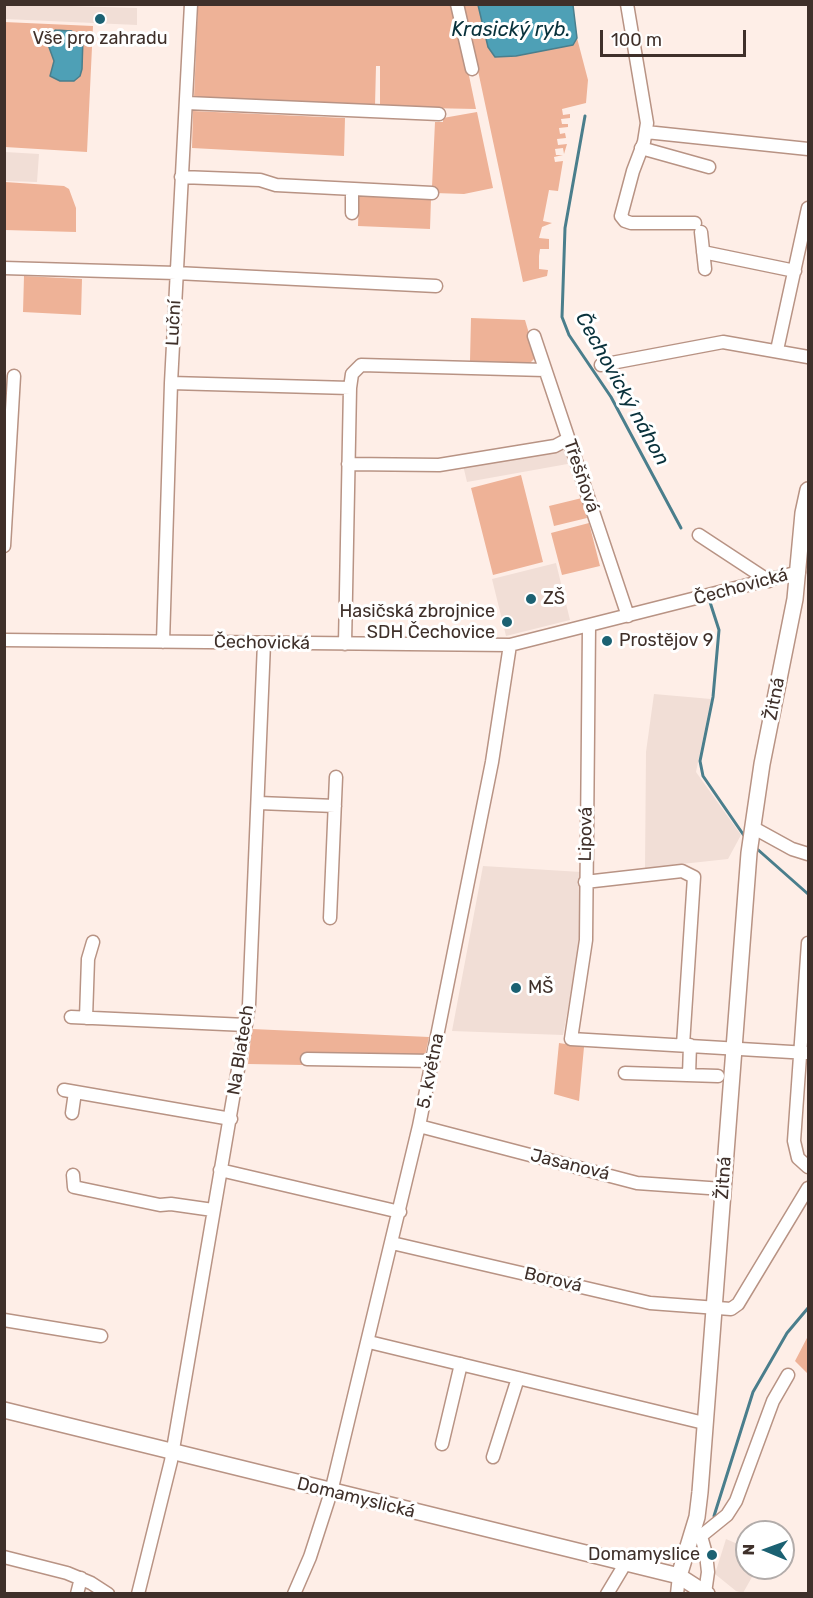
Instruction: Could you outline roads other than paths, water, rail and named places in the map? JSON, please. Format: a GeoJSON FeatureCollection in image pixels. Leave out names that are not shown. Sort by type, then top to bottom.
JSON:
{"type":"FeatureCollection","features":[{"type":"Feature","properties":{"kind":"street","name":"Luční"},"geometry":{"type":"LineString","coordinates":[[163,642],[171,383],[191,4]]}},
{"type":"Feature","properties":{"kind":"street"},"geometry":{"type":"LineString","coordinates":[[457,4],[472,69]]}},
{"type":"Feature","properties":{"kind":"street"},"geometry":{"type":"LineString","coordinates":[[627,4],[646,132],[621,210],[623,219],[632,224],[698,227],[705,269]]}},
{"type":"Feature","properties":{"kind":"street"},"geometry":{"type":"LineString","coordinates":[[187,103],[439,114]]}},
{"type":"Feature","properties":{"kind":"street"},"geometry":{"type":"LineString","coordinates":[[646,132],[808,149]]}},
{"type":"Feature","properties":{"kind":"street"},"geometry":{"type":"LineString","coordinates":[[641,148],[709,167]]}},
{"type":"Feature","properties":{"kind":"street"},"geometry":{"type":"LineString","coordinates":[[181,177],[260,180],[276,185],[432,193]]}},
{"type":"Feature","properties":{"kind":"street"},"geometry":{"type":"LineString","coordinates":[[352,189],[352,213]]}},
{"type":"Feature","properties":{"kind":"street"},"geometry":{"type":"LineString","coordinates":[[777,350],[808,208]]}},
{"type":"Feature","properties":{"kind":"street"},"geometry":{"type":"LineString","coordinates":[[703,252],[795,271]]}},
{"type":"Feature","properties":{"kind":"street"},"geometry":{"type":"LineString","coordinates":[[9,267],[436,286]]}},
{"type":"Feature","properties":{"kind":"street","name":"Třešňová"},"geometry":{"type":"LineString","coordinates":[[534,336],[628,616]]}},
{"type":"Feature","properties":{"kind":"street"},"geometry":{"type":"LineString","coordinates":[[601,365],[723,342],[808,357]]}},
{"type":"Feature","properties":{"kind":"street"},"geometry":{"type":"LineString","coordinates":[[345,644],[352,374],[361,365],[545,370]]}},
{"type":"Feature","properties":{"kind":"street"},"geometry":{"type":"LineString","coordinates":[[4,546],[14,376]]}},
{"type":"Feature","properties":{"kind":"street"},"geometry":{"type":"LineString","coordinates":[[171,383],[350,388]]}},
{"type":"Feature","properties":{"kind":"street"},"geometry":{"type":"LineString","coordinates":[[348,465],[439,465],[555,446],[568,439]]}},
{"type":"Feature","properties":{"kind":"street","name":"Žitná"},"geometry":{"type":"LineString","coordinates":[[679,1576],[697,1534],[751,836],[805,572],[803,513],[808,490]]}},
{"type":"Feature","properties":{"kind":"street"},"geometry":{"type":"LineString","coordinates":[[699,535],[769,581]]}},
{"type":"Feature","properties":{"kind":"street","name":"Čechovická"},"geometry":{"type":"LineString","coordinates":[[4,640],[510,645],[805,572]]}},
{"type":"Feature","properties":{"kind":"street","name":"Lipová"},"geometry":{"type":"LineString","coordinates":[[589,627],[586,940],[571,1039],[687,1045]]}},
{"type":"Feature","properties":{"kind":"street","name":"Na Blatech"},"geometry":{"type":"LineString","coordinates":[[138,1593],[172,1453],[246,1025],[259,802],[264,643]]}},
{"type":"Feature","properties":{"kind":"street","name":"5. května"},"geometry":{"type":"LineString","coordinates":[[294,1593],[310,1557],[331,1492],[393,1243],[433,1061],[492,762],[510,645]]}},
{"type":"Feature","properties":{"kind":"street"},"geometry":{"type":"LineString","coordinates":[[330,918],[336,777]]}},
{"type":"Feature","properties":{"kind":"street"},"geometry":{"type":"LineString","coordinates":[[259,802],[335,806]]}},
{"type":"Feature","properties":{"kind":"street"},"geometry":{"type":"LineString","coordinates":[[751,836],[808,854]]}},
{"type":"Feature","properties":{"kind":"street"},"geometry":{"type":"LineString","coordinates":[[585,882],[682,871],[694,877],[687,1045],[689,1075]]}},
{"type":"Feature","properties":{"kind":"street"},"geometry":{"type":"LineString","coordinates":[[86,1018],[88,959],[93,942]]}},
{"type":"Feature","properties":{"kind":"street"},"geometry":{"type":"LineString","coordinates":[[808,943],[805,1053],[794,1148],[798,1158],[808,1167]]}},
{"type":"Feature","properties":{"kind":"street"},"geometry":{"type":"LineString","coordinates":[[71,1017],[246,1025]]}},
{"type":"Feature","properties":{"kind":"street"},"geometry":{"type":"LineString","coordinates":[[687,1045],[805,1053]]}},
{"type":"Feature","properties":{"kind":"street"},"geometry":{"type":"LineString","coordinates":[[307,1059],[433,1061]]}},
{"type":"Feature","properties":{"kind":"street"},"geometry":{"type":"LineString","coordinates":[[625,1073],[718,1076]]}},
{"type":"Feature","properties":{"kind":"street"},"geometry":{"type":"LineString","coordinates":[[72,1113],[69,1091],[231,1119]]}},
{"type":"Feature","properties":{"kind":"street","name":"Jasanová"},"geometry":{"type":"LineString","coordinates":[[419,1126],[637,1183],[723,1190]]}},
{"type":"Feature","properties":{"kind":"street"},"geometry":{"type":"LineString","coordinates":[[220,1170],[400,1212]]}},
{"type":"Feature","properties":{"kind":"street"},"geometry":{"type":"LineString","coordinates":[[72,1187],[160,1205],[171,1204],[213,1210]]}},
{"type":"Feature","properties":{"kind":"street"},"geometry":{"type":"LineString","coordinates":[[714,1308],[731,1309],[738,1304],[808,1188]]}},
{"type":"Feature","properties":{"kind":"street","name":"Borová"},"geometry":{"type":"LineString","coordinates":[[393,1243],[650,1303],[714,1308]]}},
{"type":"Feature","properties":{"kind":"street"},"geometry":{"type":"LineString","coordinates":[[4,1320],[101,1336]]}},
{"type":"Feature","properties":{"kind":"street"},"geometry":{"type":"LineString","coordinates":[[369,1342],[704,1423]]}},
{"type":"Feature","properties":{"kind":"street"},"geometry":{"type":"LineString","coordinates":[[442,1444],[462,1364]]}},
{"type":"Feature","properties":{"kind":"street"},"geometry":{"type":"LineString","coordinates":[[697,1534],[727,1515],[736,1500],[772,1401],[788,1375]]}},
{"type":"Feature","properties":{"kind":"street"},"geometry":{"type":"LineString","coordinates":[[494,1457],[518,1378]]}},
{"type":"Feature","properties":{"kind":"street","name":"Domamyslická"},"geometry":{"type":"LineString","coordinates":[[4,1410],[679,1576],[706,1593],[708,1572],[706,1554]]}},
{"type":"Feature","properties":{"kind":"street","name":"Žitná"},"geometry":{"type":"LineString","coordinates":[[697,1534],[706,1554]]}},
{"type":"Feature","properties":{"kind":"street"},"geometry":{"type":"LineString","coordinates":[[4,1557],[81,1578],[108,1593]]}},
{"type":"Feature","properties":{"kind":"street"},"geometry":{"type":"LineString","coordinates":[[607,1593],[626,1564]]}},
{"type":"Feature","properties":{"kind":"street"},"geometry":{"type":"LineString","coordinates":[[677,1593],[679,1576]]}},
{"type":"Feature","properties":{"kind":"street"},"geometry":{"type":"LineString","coordinates":[[77,1593],[81,1578]]}},
{"type":"Feature","properties":{"kind":"water","name":"Krasický ryb."},"geometry":{"type":"Polygon","coordinates":[[[478,5],[573,5],[577,38],[573,45],[516,56],[495,57],[488,47],[478,5]]]}},
{"type":"Feature","properties":{"kind":"water"},"geometry":{"type":"Polygon","coordinates":[[[56,30],[71,31],[83,37],[82,69],[80,76],[74,81],[60,81],[50,76],[54,61],[46,39],[49,33],[56,30]]]}},
{"type":"Feature","properties":{"kind":"waterway","name":"Čechovický náhon"},"geometry":{"type":"LineString","coordinates":[[585,116],[565,228],[562,317],[569,335],[611,397],[681,528]]}},
{"type":"Feature","properties":{"kind":"waterway","name":"Čechovický náhon"},"geometry":{"type":"LineString","coordinates":[[709,599],[719,630],[713,697],[700,761],[703,776],[745,837]]}},
{"type":"Feature","properties":{"kind":"waterway","name":"Čechovický náhon"},"geometry":{"type":"LineString","coordinates":[[756,848],[808,894]]}},
{"type":"Feature","properties":{"kind":"waterway","name":"Čechovický náhon"},"geometry":{"type":"LineString","coordinates":[[714,1516],[753,1392],[787,1333],[808,1308]]}},
{"type":"Feature","properties":{"kind":"place","name":"Vše pro zahradu"},"geometry":{"type":"Point","coordinates":[100,19]}},
{"type":"Feature","properties":{"kind":"place","name":"ZŠ"},"geometry":{"type":"Point","coordinates":[531,599]}},
{"type":"Feature","properties":{"kind":"place","name":"Hasičská zbrojnice SDH Čechovice"},"geometry":{"type":"Point","coordinates":[507,622]}},
{"type":"Feature","properties":{"kind":"place","name":"Prostějov 9"},"geometry":{"type":"Point","coordinates":[607,641]}},
{"type":"Feature","properties":{"kind":"place","name":"MŠ"},"geometry":{"type":"Point","coordinates":[516,988]}},
{"type":"Feature","properties":{"kind":"place","name":"Domamyslice"},"geometry":{"type":"Point","coordinates":[712,1555]}}]}
